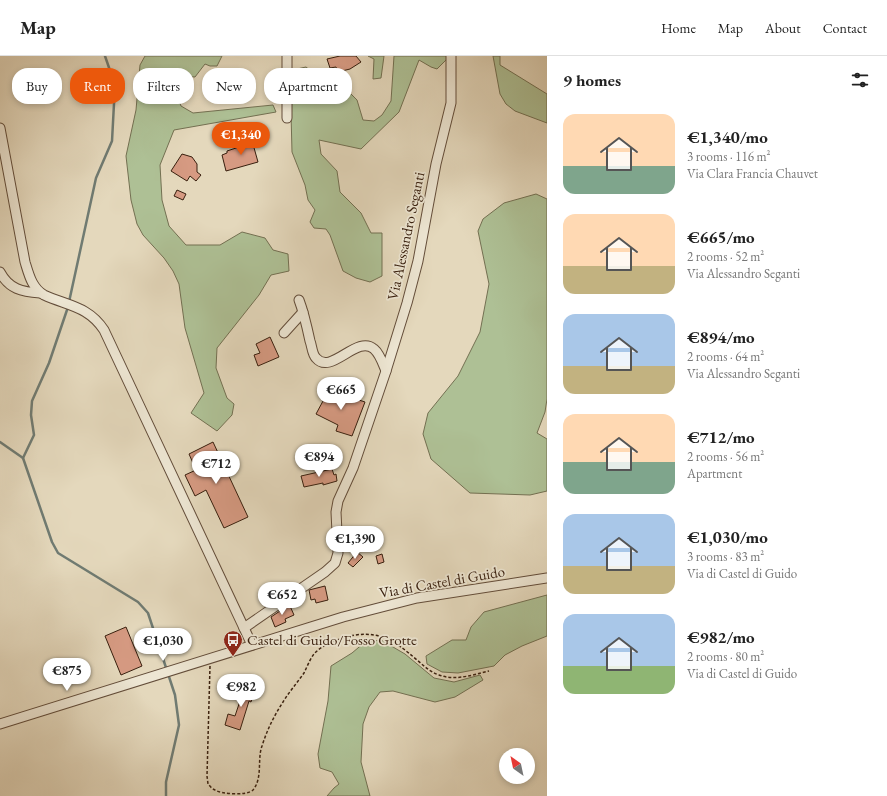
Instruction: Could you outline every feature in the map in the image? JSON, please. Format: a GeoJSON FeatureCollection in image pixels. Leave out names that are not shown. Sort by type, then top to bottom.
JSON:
{"type":"FeatureCollection","features":[{"type":"Feature","properties":{"kind":"street"},"geometry":{"type":"LineString","coordinates":[[287,56],[287,118]]}},
{"type":"Feature","properties":{"kind":"street","name":"Via Alessandro Seganti"},"geometry":{"type":"LineString","coordinates":[[244,628],[325,572],[335,563],[339,548],[336,512],[337,503],[353,468],[386,371],[418,262],[436,164],[450,103],[450,56]]}},
{"type":"Feature","properties":{"kind":"street"},"geometry":{"type":"LineString","coordinates":[[0,128],[25,262],[31,282],[40,293]]}},
{"type":"Feature","properties":{"kind":"street"},"geometry":{"type":"LineString","coordinates":[[0,272],[7,282],[18,290],[40,293],[85,312],[94,317],[104,330],[252,645]]}},
{"type":"Feature","properties":{"kind":"street"},"geometry":{"type":"LineString","coordinates":[[299,300],[314,355],[319,361],[328,363],[358,348],[369,346],[375,350],[386,371]]}},
{"type":"Feature","properties":{"kind":"street"},"geometry":{"type":"LineString","coordinates":[[284,333],[303,312]]}},
{"type":"Feature","properties":{"kind":"street","name":"Via di Castel di Guido"},"geometry":{"type":"LineString","coordinates":[[0,724],[343,617],[410,599],[547,578]]}},
{"type":"Feature","properties":{"kind":"path"},"geometry":{"type":"LineString","coordinates":[[210,659],[208,784],[215,790],[237,794],[246,794],[252,790],[258,778],[261,748],[270,723],[304,673],[314,655],[322,647],[351,636],[368,634],[385,637],[404,649],[431,672],[447,677],[460,678],[489,671]]}},
{"type":"Feature","properties":{"kind":"green space"},"geometry":{"type":"Polygon","coordinates":[[[145,56],[222,56],[217,66],[205,64],[195,77],[194,68],[140,68],[145,56]]]}},
{"type":"Feature","properties":{"kind":"green space"},"geometry":{"type":"Polygon","coordinates":[[[368,56],[384,56],[381,78],[373,79],[374,59],[368,56]]]}},
{"type":"Feature","properties":{"kind":"green space"},"geometry":{"type":"Polygon","coordinates":[[[394,56],[447,56],[447,59],[437,69],[419,60],[399,112],[361,149],[319,140],[321,154],[337,171],[340,192],[361,213],[371,233],[382,233],[382,276],[370,282],[356,278],[343,271],[330,235],[326,229],[314,228],[310,222],[315,210],[308,200],[305,185],[292,152],[292,104],[352,104],[352,95],[357,100],[363,120],[374,121],[382,115],[391,101],[394,56]]]}},
{"type":"Feature","properties":{"kind":"green space"},"geometry":{"type":"Polygon","coordinates":[[[493,56],[500,56],[500,65],[547,94],[547,123],[515,111],[506,104],[500,94],[493,56]]]}},
{"type":"Feature","properties":{"kind":"green space"},"geometry":{"type":"Polygon","coordinates":[[[137,104],[180,104],[193,113],[273,105],[276,112],[174,130],[160,165],[162,200],[169,226],[186,245],[220,245],[242,232],[265,238],[273,250],[288,254],[289,271],[271,275],[259,295],[217,348],[216,368],[227,398],[234,404],[232,415],[217,431],[191,413],[204,393],[185,328],[179,284],[173,271],[164,258],[143,235],[137,224],[131,200],[126,156],[137,104]]]}},
{"type":"Feature","properties":{"kind":"green space"},"geometry":{"type":"Polygon","coordinates":[[[536,194],[547,199],[547,399],[545,412],[537,433],[547,439],[547,491],[530,495],[470,493],[431,459],[423,434],[428,413],[458,376],[480,332],[489,284],[478,231],[483,219],[504,203],[536,194]]]}},
{"type":"Feature","properties":{"kind":"green space"},"geometry":{"type":"Polygon","coordinates":[[[547,595],[547,636],[505,655],[494,666],[458,673],[442,672],[427,664],[426,656],[452,640],[466,640],[471,627],[484,612],[547,595]]]}},
{"type":"Feature","properties":{"kind":"green space"},"geometry":{"type":"Polygon","coordinates":[[[381,640],[405,654],[434,678],[454,682],[480,675],[483,680],[455,697],[435,702],[393,691],[380,692],[369,707],[363,724],[361,762],[370,796],[327,796],[339,784],[332,772],[320,768],[318,754],[328,701],[331,666],[352,653],[365,642],[381,640]]]}},
{"type":"Feature","properties":{"kind":"building"},"geometry":{"type":"Polygon","coordinates":[[[340,56],[356,56],[361,62],[352,68],[330,68],[327,59],[340,56]]]}},
{"type":"Feature","properties":{"kind":"building"},"geometry":{"type":"Polygon","coordinates":[[[251,137],[258,162],[226,171],[222,155],[227,153],[227,151],[242,146],[240,141],[251,137]]]}},
{"type":"Feature","properties":{"kind":"building"},"geometry":{"type":"Polygon","coordinates":[[[182,154],[192,157],[197,164],[197,172],[201,175],[196,181],[190,176],[187,181],[171,171],[182,154]]]}},
{"type":"Feature","properties":{"kind":"building"},"geometry":{"type":"Polygon","coordinates":[[[177,190],[186,194],[183,200],[174,196],[177,190]]]}},
{"type":"Feature","properties":{"kind":"building"},"geometry":{"type":"Polygon","coordinates":[[[270,337],[279,357],[258,366],[254,355],[260,353],[256,344],[270,337]]]}},
{"type":"Feature","properties":{"kind":"building"},"geometry":{"type":"Polygon","coordinates":[[[330,388],[353,400],[353,398],[365,402],[352,436],[336,431],[338,425],[316,414],[330,388]]]}},
{"type":"Feature","properties":{"kind":"building"},"geometry":{"type":"Polygon","coordinates":[[[213,442],[248,517],[224,528],[206,490],[195,496],[185,475],[196,470],[189,454],[213,442]]]}},
{"type":"Feature","properties":{"kind":"building"},"geometry":{"type":"Polygon","coordinates":[[[328,448],[329,454],[321,456],[320,450],[328,448]]]}},
{"type":"Feature","properties":{"kind":"building"},"geometry":{"type":"Polygon","coordinates":[[[332,469],[334,475],[336,474],[337,481],[323,485],[323,483],[304,487],[301,476],[332,469]]]}},
{"type":"Feature","properties":{"kind":"building"},"geometry":{"type":"Polygon","coordinates":[[[357,552],[363,557],[353,567],[348,563],[357,552]]]}},
{"type":"Feature","properties":{"kind":"building"},"geometry":{"type":"Polygon","coordinates":[[[382,554],[384,562],[378,564],[376,556],[382,554]]]}},
{"type":"Feature","properties":{"kind":"building"},"geometry":{"type":"Polygon","coordinates":[[[325,586],[328,600],[316,603],[315,599],[311,600],[309,590],[325,586]]]}},
{"type":"Feature","properties":{"kind":"building"},"geometry":{"type":"Polygon","coordinates":[[[290,606],[294,615],[285,619],[286,622],[275,627],[271,617],[290,606]]]}},
{"type":"Feature","properties":{"kind":"building"},"geometry":{"type":"Polygon","coordinates":[[[126,627],[142,666],[121,675],[105,636],[126,627]]]}},
{"type":"Feature","properties":{"kind":"building"},"geometry":{"type":"Polygon","coordinates":[[[240,685],[255,689],[251,702],[249,701],[240,730],[225,725],[228,714],[235,716],[241,698],[238,698],[240,685]]]}},
{"type":"Feature","properties":{"kind":"waterway"},"geometry":{"type":"LineString","coordinates":[[69,302],[96,178],[112,141],[115,85],[105,56]]}},
{"type":"Feature","properties":{"kind":"waterway"},"geometry":{"type":"LineString","coordinates":[[68,307],[49,363],[32,401],[31,415],[34,435],[23,458],[52,542],[58,553],[138,602],[148,613],[175,695],[179,725],[166,782],[166,796]]}},
{"type":"Feature","properties":{"kind":"waterway"},"geometry":{"type":"LineString","coordinates":[[0,442],[23,458]]}},
{"type":"Feature","properties":{"kind":"place","name":"Castel di Guido/Fosso Grotte"},"geometry":{"type":"Point","coordinates":[233,657]}}]}
